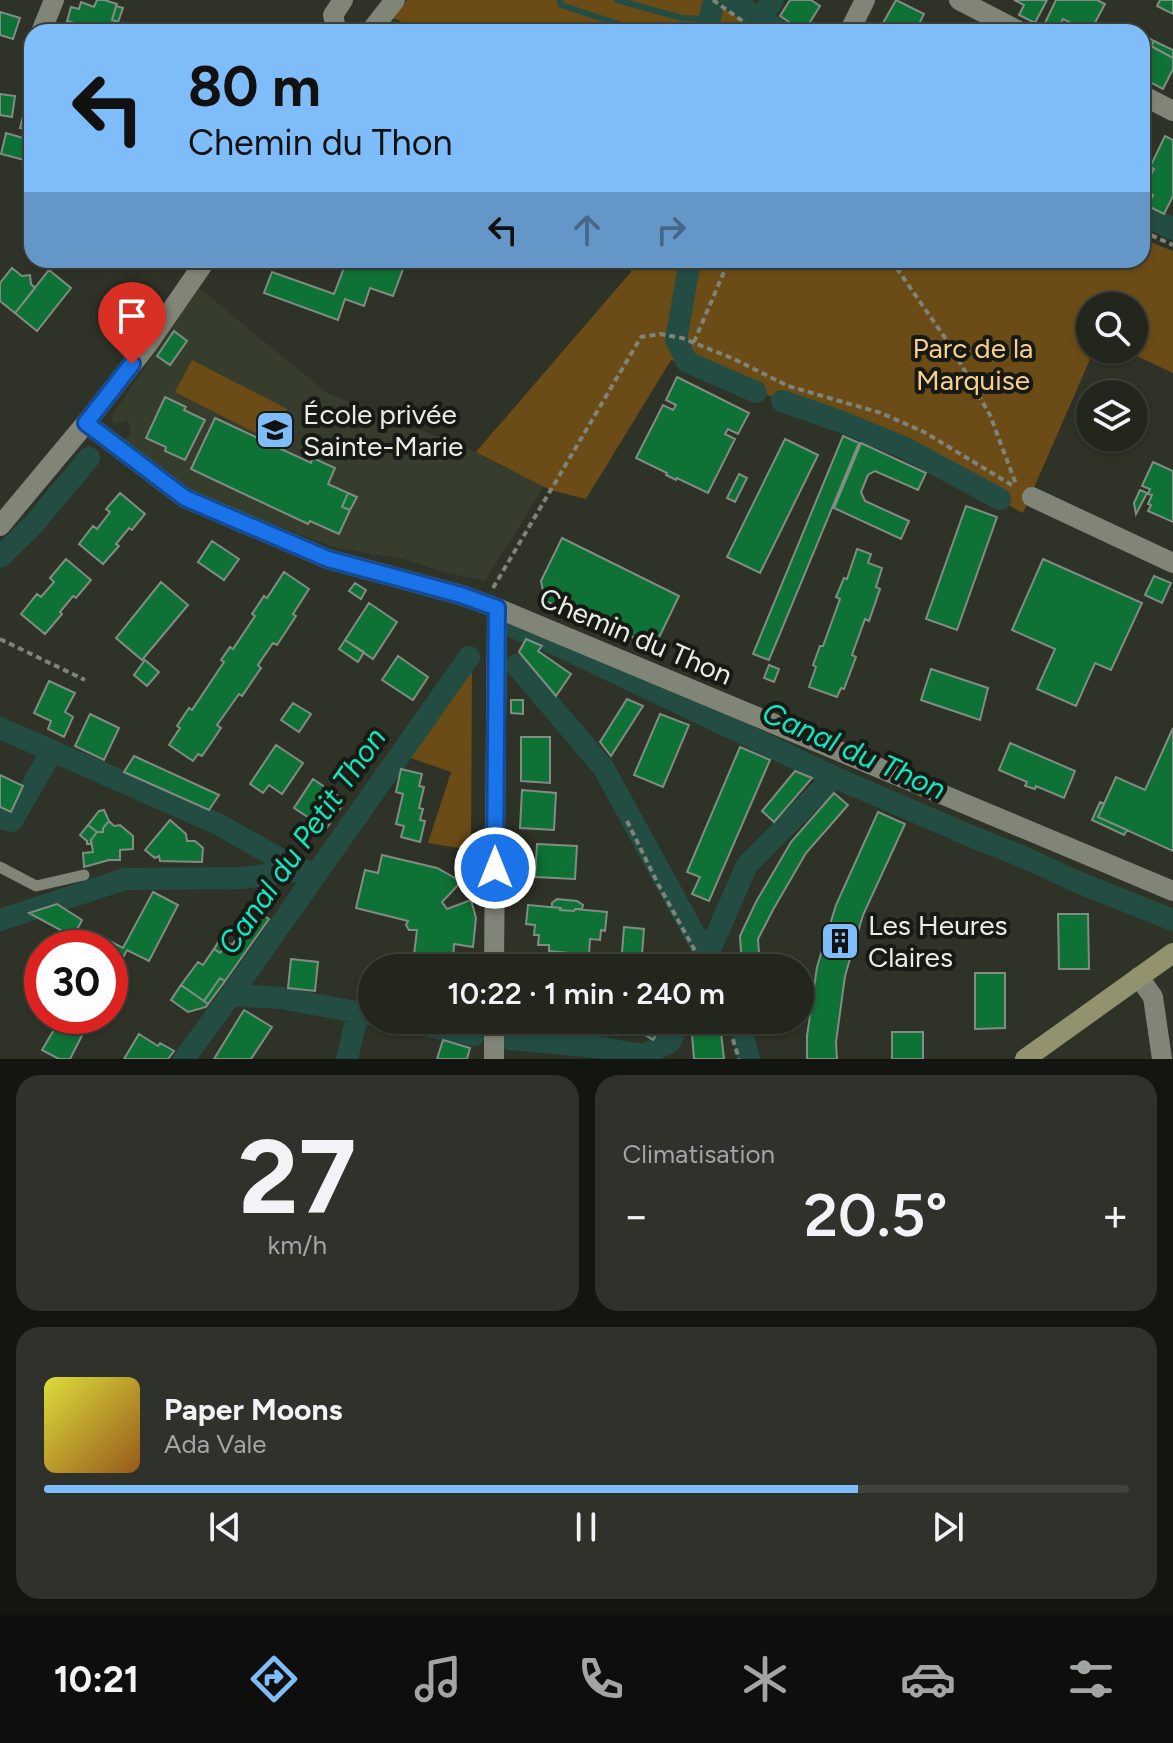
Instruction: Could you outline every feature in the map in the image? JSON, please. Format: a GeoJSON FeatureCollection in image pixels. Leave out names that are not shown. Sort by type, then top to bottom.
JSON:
{"type":"FeatureCollection","features":[{"type":"Feature","properties":{"kind":"street"},"geometry":{"type":"LineString","coordinates":[[44,24],[54,0]]}},
{"type":"Feature","properties":{"kind":"street"},"geometry":{"type":"LineString","coordinates":[[335,24],[333,15],[343,0]]}},
{"type":"Feature","properties":{"kind":"street"},"geometry":{"type":"LineString","coordinates":[[376,24],[395,0]]}},
{"type":"Feature","properties":{"kind":"street"},"geometry":{"type":"LineString","coordinates":[[853,24],[865,0]]}},
{"type":"Feature","properties":{"kind":"street"},"geometry":{"type":"LineString","coordinates":[[959,0],[1006,24]]}},
{"type":"Feature","properties":{"kind":"street"},"geometry":{"type":"LineString","coordinates":[[1150,99],[1173,111]]}},
{"type":"Feature","properties":{"kind":"street"},"geometry":{"type":"LineString","coordinates":[[0,526],[148,344],[200,268]]}},
{"type":"Feature","properties":{"kind":"street","name":"Chemin du Thon"},"geometry":{"type":"LineString","coordinates":[[86,423],[185,498],[328,559],[461,595],[490,606],[1173,891]]}},
{"type":"Feature","properties":{"kind":"street"},"geometry":{"type":"LineString","coordinates":[[1032,497],[1173,563]]}},
{"type":"Feature","properties":{"kind":"street"},"geometry":{"type":"LineString","coordinates":[[490,606],[494,954]]}},
{"type":"Feature","properties":{"kind":"street"},"geometry":{"type":"LineString","coordinates":[[1025,1059],[1173,953]]}},
{"type":"Feature","properties":{"kind":"street"},"geometry":{"type":"LineString","coordinates":[[1139,977],[1153,997],[1162,1059]]}},
{"type":"Feature","properties":{"kind":"street"},"geometry":{"type":"LineString","coordinates":[[494,1034],[494,1059]]}},
{"type":"Feature","properties":{"kind":"lane"},"geometry":{"type":"LineString","coordinates":[[0,867],[36,886],[84,875]]}},
{"type":"Feature","properties":{"kind":"path"},"geometry":{"type":"LineString","coordinates":[[713,0],[747,24]]}},
{"type":"Feature","properties":{"kind":"path"},"geometry":{"type":"LineString","coordinates":[[1150,235],[1173,245]]}},
{"type":"Feature","properties":{"kind":"path"},"geometry":{"type":"LineString","coordinates":[[694,342],[726,268]]}},
{"type":"Feature","properties":{"kind":"path"},"geometry":{"type":"LineString","coordinates":[[490,606],[641,337],[660,334],[682,338],[788,386],[881,413],[924,432],[1018,489],[990,415],[950,345],[897,268]]}},
{"type":"Feature","properties":{"kind":"path"},"geometry":{"type":"LineString","coordinates":[[0,639],[85,680]]}},
{"type":"Feature","properties":{"kind":"path"},"geometry":{"type":"LineString","coordinates":[[627,821],[696,954]]}},
{"type":"Feature","properties":{"kind":"path"},"geometry":{"type":"LineString","coordinates":[[731,1034],[739,1059]]}},
{"type":"Feature","properties":{"kind":"shaded area","name":"École privée Sainte-Marie"},"geometry":{"type":"Polygon","coordinates":[[[199,288],[327,393],[476,452],[544,487],[485,581],[403,559],[336,548],[213,501],[190,489],[123,439],[131,436],[128,420],[113,424],[113,414],[199,288]]]}},
{"type":"Feature","properties":{"kind":"green space"},"geometry":{"type":"Polygon","coordinates":[[[407,0],[745,0],[786,24],[407,24],[393,18],[407,0]]]}},
{"type":"Feature","properties":{"kind":"green space","name":"Parc de la Marquise"},"geometry":{"type":"Polygon","coordinates":[[[1150,242],[1173,251],[1173,373],[1148,361],[1148,292],[1076,292],[1076,364],[1088,364],[1081,380],[1076,380],[1076,391],[1023,513],[905,448],[671,360],[586,499],[550,490],[476,452],[631,272],[631,268],[1150,268],[1150,242]]]}},
{"type":"Feature","properties":{"kind":"green space"},"geometry":{"type":"Polygon","coordinates":[[[192,360],[287,409],[271,441],[175,392],[192,360]]]}},
{"type":"Feature","properties":{"kind":"green space"},"geometry":{"type":"Polygon","coordinates":[[[472,663],[471,850],[428,843],[451,772],[405,756],[472,663]]]}},
{"type":"Feature","properties":{"kind":"building"},"geometry":{"type":"Polygon","coordinates":[[[97,0],[117,4],[112,20],[116,21],[115,24],[67,21],[71,7],[79,9],[81,2],[94,7],[97,0]]]}},
{"type":"Feature","properties":{"kind":"building"},"geometry":{"type":"Polygon","coordinates":[[[790,0],[811,0],[820,6],[810,22],[814,24],[792,24],[780,16],[790,0]]]}},
{"type":"Feature","properties":{"kind":"building"},"geometry":{"type":"Polygon","coordinates":[[[896,0],[924,14],[919,24],[882,24],[896,0]]]}},
{"type":"Feature","properties":{"kind":"building"},"geometry":{"type":"Polygon","coordinates":[[[1014,0],[1047,0],[1035,23],[1019,15],[1024,5],[1014,0]]]}},
{"type":"Feature","properties":{"kind":"building"},"geometry":{"type":"Polygon","coordinates":[[[1056,0],[1097,0],[1105,4],[1094,24],[1073,24],[1063,19],[1060,24],[1044,24],[1056,0]]]}},
{"type":"Feature","properties":{"kind":"building"},"geometry":{"type":"Polygon","coordinates":[[[1160,0],[1173,0],[1173,14],[1157,6],[1160,0]]]}},
{"type":"Feature","properties":{"kind":"building"},"geometry":{"type":"Polygon","coordinates":[[[116,6],[123,8],[118,22],[112,20],[116,6]]]}},
{"type":"Feature","properties":{"kind":"building"},"geometry":{"type":"Polygon","coordinates":[[[0,12],[20,18],[13,39],[0,35],[0,12]]]}},
{"type":"Feature","properties":{"kind":"building"},"geometry":{"type":"Polygon","coordinates":[[[1150,39],[1154,41],[1151,46],[1173,58],[1173,69],[1163,89],[1150,82],[1150,39]]]}},
{"type":"Feature","properties":{"kind":"building"},"geometry":{"type":"Polygon","coordinates":[[[1154,41],[1173,50],[1173,58],[1151,46],[1154,41]]]}},
{"type":"Feature","properties":{"kind":"building"},"geometry":{"type":"Polygon","coordinates":[[[0,94],[15,96],[12,117],[0,115],[0,94]]]}},
{"type":"Feature","properties":{"kind":"building"},"geometry":{"type":"Polygon","coordinates":[[[6,133],[23,138],[24,134],[24,160],[1,154],[6,133]]]}},
{"type":"Feature","properties":{"kind":"building"},"geometry":{"type":"Polygon","coordinates":[[[1165,136],[1173,140],[1173,196],[1164,214],[1150,207],[1153,195],[1150,194],[1150,177],[1154,169],[1150,167],[1165,136]]]}},
{"type":"Feature","properties":{"kind":"building"},"geometry":{"type":"Polygon","coordinates":[[[12,268],[22,276],[30,275],[35,288],[15,313],[0,301],[0,283],[12,268]]]}},
{"type":"Feature","properties":{"kind":"building"},"geometry":{"type":"Polygon","coordinates":[[[344,268],[403,268],[393,296],[370,288],[364,306],[345,299],[338,320],[264,293],[272,272],[334,294],[344,268]]]}},
{"type":"Feature","properties":{"kind":"building"},"geometry":{"type":"Polygon","coordinates":[[[49,270],[71,288],[37,331],[15,313],[49,270]]]}},
{"type":"Feature","properties":{"kind":"building"},"geometry":{"type":"Polygon","coordinates":[[[174,331],[187,341],[170,365],[157,356],[174,331]]]}},
{"type":"Feature","properties":{"kind":"building"},"geometry":{"type":"Polygon","coordinates":[[[677,377],[749,413],[738,434],[728,429],[725,434],[735,439],[708,493],[636,458],[663,405],[673,410],[676,405],[666,400],[677,377]]]}},
{"type":"Feature","properties":{"kind":"building"},"geometry":{"type":"Polygon","coordinates":[[[165,397],[205,420],[185,460],[146,438],[165,397]]]}},
{"type":"Feature","properties":{"kind":"building"},"geometry":{"type":"Polygon","coordinates":[[[215,418],[311,463],[313,458],[335,468],[328,484],[348,493],[342,507],[350,510],[339,534],[310,521],[308,524],[191,469],[215,418]]]}},
{"type":"Feature","properties":{"kind":"building"},"geometry":{"type":"Polygon","coordinates":[[[843,436],[859,443],[769,660],[753,654],[843,436]]]}},
{"type":"Feature","properties":{"kind":"building"},"geometry":{"type":"Polygon","coordinates":[[[785,439],[818,455],[760,573],[727,557],[785,439]]]}},
{"type":"Feature","properties":{"kind":"building"},"geometry":{"type":"Polygon","coordinates":[[[861,443],[926,473],[918,490],[875,471],[868,475],[861,492],[865,501],[909,521],[901,539],[834,508],[861,443]]]}},
{"type":"Feature","properties":{"kind":"building"},"geometry":{"type":"Polygon","coordinates":[[[1153,462],[1173,471],[1173,522],[1148,511],[1152,495],[1148,494],[1150,489],[1142,486],[1153,462]]]}},
{"type":"Feature","properties":{"kind":"building"},"geometry":{"type":"Polygon","coordinates":[[[739,474],[747,478],[735,502],[727,498],[739,474]]]}},
{"type":"Feature","properties":{"kind":"building"},"geometry":{"type":"Polygon","coordinates":[[[1140,490],[1147,493],[1136,514],[1134,503],[1140,490]]]}},
{"type":"Feature","properties":{"kind":"building"},"geometry":{"type":"Polygon","coordinates":[[[120,493],[145,514],[132,530],[129,528],[116,544],[119,546],[103,564],[79,544],[93,526],[97,529],[110,512],[106,509],[120,493]]]}},
{"type":"Feature","properties":{"kind":"building"},"geometry":{"type":"Polygon","coordinates":[[[348,493],[357,497],[350,510],[342,507],[348,493]]]}},
{"type":"Feature","properties":{"kind":"building"},"geometry":{"type":"Polygon","coordinates":[[[966,506],[997,517],[957,630],[926,619],[966,506]]]}},
{"type":"Feature","properties":{"kind":"building"},"geometry":{"type":"Polygon","coordinates":[[[562,538],[679,596],[655,646],[618,634],[619,631],[570,611],[569,615],[545,601],[541,581],[562,538]]]}},
{"type":"Feature","properties":{"kind":"building"},"geometry":{"type":"Polygon","coordinates":[[[212,541],[239,559],[224,580],[198,562],[212,541]]]}},
{"type":"Feature","properties":{"kind":"building"},"geometry":{"type":"Polygon","coordinates":[[[857,549],[871,554],[868,563],[882,568],[876,587],[880,589],[852,655],[856,657],[844,689],[841,688],[837,697],[809,687],[816,667],[813,665],[840,599],[836,597],[844,578],[847,579],[857,549]]]}},
{"type":"Feature","properties":{"kind":"building"},"geometry":{"type":"Polygon","coordinates":[[[66,559],[91,580],[76,598],[73,596],[45,634],[21,614],[37,594],[41,597],[54,582],[50,578],[66,559]]]}},
{"type":"Feature","properties":{"kind":"building"},"geometry":{"type":"Polygon","coordinates":[[[1043,559],[1142,603],[1111,670],[1095,663],[1076,706],[1037,689],[1055,649],[1012,630],[1043,559]]]}},
{"type":"Feature","properties":{"kind":"building"},"geometry":{"type":"Polygon","coordinates":[[[284,572],[309,589],[293,614],[296,616],[277,645],[273,643],[258,665],[261,668],[242,696],[239,694],[217,725],[221,728],[202,756],[198,754],[193,761],[169,745],[180,728],[177,726],[189,708],[192,710],[224,662],[221,660],[230,647],[233,649],[255,616],[252,614],[284,572]]]}},
{"type":"Feature","properties":{"kind":"building"},"geometry":{"type":"Polygon","coordinates":[[[1154,576],[1171,583],[1162,603],[1145,595],[1154,576]]]}},
{"type":"Feature","properties":{"kind":"building"},"geometry":{"type":"Polygon","coordinates":[[[161,582],[188,605],[142,660],[116,638],[161,582]]]}},
{"type":"Feature","properties":{"kind":"building"},"geometry":{"type":"Polygon","coordinates":[[[355,583],[366,590],[361,599],[349,591],[355,583]]]}},
{"type":"Feature","properties":{"kind":"building"},"geometry":{"type":"Polygon","coordinates":[[[369,603],[397,622],[373,659],[345,640],[369,603]]]}},
{"type":"Feature","properties":{"kind":"building"},"geometry":{"type":"Polygon","coordinates":[[[526,639],[542,646],[538,651],[571,674],[556,696],[519,652],[526,639]]]}},
{"type":"Feature","properties":{"kind":"building"},"geometry":{"type":"Polygon","coordinates":[[[345,640],[364,652],[358,662],[339,649],[345,640]]]}},
{"type":"Feature","properties":{"kind":"building"},"geometry":{"type":"Polygon","coordinates":[[[398,656],[428,677],[413,700],[382,680],[398,656]]]}},
{"type":"Feature","properties":{"kind":"building"},"geometry":{"type":"Polygon","coordinates":[[[145,660],[159,672],[147,686],[134,675],[145,660]]]}},
{"type":"Feature","properties":{"kind":"building"},"geometry":{"type":"Polygon","coordinates":[[[769,665],[779,669],[774,682],[764,678],[769,665]]]}},
{"type":"Feature","properties":{"kind":"building"},"geometry":{"type":"Polygon","coordinates":[[[931,669],[988,688],[980,720],[921,700],[931,669]]]}},
{"type":"Feature","properties":{"kind":"building"},"geometry":{"type":"Polygon","coordinates":[[[49,681],[75,693],[65,712],[73,717],[64,737],[48,729],[51,721],[34,713],[49,681]]]}},
{"type":"Feature","properties":{"kind":"building"},"geometry":{"type":"Polygon","coordinates":[[[627,699],[643,706],[611,756],[600,742],[627,699]]]}},
{"type":"Feature","properties":{"kind":"building"},"geometry":{"type":"Polygon","coordinates":[[[511,700],[523,700],[523,714],[511,713],[511,700]]]}},
{"type":"Feature","properties":{"kind":"building"},"geometry":{"type":"Polygon","coordinates":[[[293,703],[311,714],[299,732],[281,720],[293,703]]]}},
{"type":"Feature","properties":{"kind":"building"},"geometry":{"type":"Polygon","coordinates":[[[90,714],[119,728],[104,760],[75,746],[90,714]]]}},
{"type":"Feature","properties":{"kind":"building"},"geometry":{"type":"Polygon","coordinates":[[[660,714],[689,725],[663,787],[634,775],[660,714]]]}},
{"type":"Feature","properties":{"kind":"building"},"geometry":{"type":"Polygon","coordinates":[[[1173,728],[1173,851],[1098,817],[1116,777],[1145,790],[1173,728]]]}},
{"type":"Feature","properties":{"kind":"building"},"geometry":{"type":"Polygon","coordinates":[[[521,737],[550,737],[550,783],[521,781],[521,737]]]}},
{"type":"Feature","properties":{"kind":"building"},"geometry":{"type":"Polygon","coordinates":[[[1010,743],[1075,771],[1064,798],[1036,786],[1035,789],[1025,786],[1027,782],[999,770],[1010,743]]]}},
{"type":"Feature","properties":{"kind":"building"},"geometry":{"type":"Polygon","coordinates":[[[276,745],[303,763],[282,794],[269,785],[263,793],[250,784],[276,745]]]}},
{"type":"Feature","properties":{"kind":"building"},"geometry":{"type":"Polygon","coordinates":[[[740,747],[770,760],[709,901],[692,894],[700,877],[687,872],[740,747]]]}},
{"type":"Feature","properties":{"kind":"building"},"geometry":{"type":"Polygon","coordinates":[[[134,756],[219,795],[209,810],[124,772],[134,756]]]}},
{"type":"Feature","properties":{"kind":"building"},"geometry":{"type":"Polygon","coordinates":[[[401,769],[422,774],[419,786],[424,787],[419,808],[423,809],[420,820],[425,821],[420,842],[401,837],[404,826],[396,824],[403,794],[396,792],[401,769]]]}},
{"type":"Feature","properties":{"kind":"building"},"geometry":{"type":"Polygon","coordinates":[[[795,771],[812,778],[774,822],[762,811],[795,771]]]}},
{"type":"Feature","properties":{"kind":"building"},"geometry":{"type":"Polygon","coordinates":[[[0,775],[23,786],[11,812],[0,807],[0,775]]]}},
{"type":"Feature","properties":{"kind":"building"},"geometry":{"type":"Polygon","coordinates":[[[313,779],[332,792],[329,797],[342,806],[326,829],[294,808],[313,779]]]}},
{"type":"Feature","properties":{"kind":"building"},"geometry":{"type":"Polygon","coordinates":[[[522,790],[556,793],[554,830],[520,828],[522,790]]]}},
{"type":"Feature","properties":{"kind":"building"},"geometry":{"type":"Polygon","coordinates":[[[332,792],[345,801],[342,806],[329,797],[332,792]]]}},
{"type":"Feature","properties":{"kind":"building"},"geometry":{"type":"Polygon","coordinates":[[[834,793],[848,805],[806,853],[758,939],[759,954],[741,954],[740,936],[791,842],[834,793]]]}},
{"type":"Feature","properties":{"kind":"building"},"geometry":{"type":"Polygon","coordinates":[[[1100,802],[1104,804],[1098,817],[1127,830],[1124,835],[1092,820],[1100,802]]]}},
{"type":"Feature","properties":{"kind":"building"},"geometry":{"type":"Polygon","coordinates":[[[104,810],[109,821],[103,832],[97,832],[88,825],[99,811],[104,810]]]}},
{"type":"Feature","properties":{"kind":"building","name":"Les Heures Claires"},"geometry":{"type":"Polygon","coordinates":[[[878,812],[905,824],[863,915],[845,976],[836,1042],[837,1059],[807,1059],[807,1034],[814,1034],[817,967],[836,905],[878,812]]]}},
{"type":"Feature","properties":{"kind":"building"},"geometry":{"type":"Polygon","coordinates":[[[170,820],[186,834],[187,841],[195,841],[203,848],[202,862],[160,861],[159,856],[155,858],[145,850],[170,820]]]}},
{"type":"Feature","properties":{"kind":"building"},"geometry":{"type":"Polygon","coordinates":[[[109,821],[114,826],[120,825],[133,836],[133,849],[120,850],[120,860],[84,867],[83,853],[93,852],[91,840],[97,832],[103,832],[109,821]]]}},
{"type":"Feature","properties":{"kind":"building"},"geometry":{"type":"Polygon","coordinates":[[[88,825],[97,832],[91,844],[87,844],[80,835],[88,825]]]}},
{"type":"Feature","properties":{"kind":"building"},"geometry":{"type":"Polygon","coordinates":[[[537,844],[577,846],[575,879],[535,877],[537,844]]]}},
{"type":"Feature","properties":{"kind":"building"},"geometry":{"type":"Polygon","coordinates":[[[382,855],[437,868],[455,878],[460,883],[442,902],[447,909],[471,900],[476,918],[473,947],[454,944],[453,954],[414,954],[417,930],[409,930],[406,925],[408,921],[356,908],[365,870],[378,873],[382,855]]]}},
{"type":"Feature","properties":{"kind":"building"},"geometry":{"type":"Polygon","coordinates":[[[153,892],[178,905],[149,961],[128,950],[128,939],[153,892]]]}},
{"type":"Feature","properties":{"kind":"building"},"geometry":{"type":"Polygon","coordinates":[[[557,899],[577,901],[583,905],[582,909],[574,911],[552,907],[557,899]]]}},
{"type":"Feature","properties":{"kind":"building"},"geometry":{"type":"Polygon","coordinates":[[[57,904],[82,920],[77,930],[60,930],[29,913],[57,904]]]}},
{"type":"Feature","properties":{"kind":"building"},"geometry":{"type":"Polygon","coordinates":[[[528,905],[607,912],[605,931],[601,930],[600,940],[590,939],[589,954],[549,951],[549,945],[538,945],[539,935],[534,935],[535,925],[526,924],[528,905]]]}},
{"type":"Feature","properties":{"kind":"building"},"geometry":{"type":"Polygon","coordinates":[[[257,911],[269,919],[225,981],[220,978],[204,1001],[181,985],[198,962],[203,965],[214,949],[220,953],[228,943],[232,945],[257,911]]]}},
{"type":"Feature","properties":{"kind":"building"},"geometry":{"type":"Polygon","coordinates":[[[1058,914],[1088,914],[1089,969],[1059,969],[1058,914]]]}},
{"type":"Feature","properties":{"kind":"building"},"geometry":{"type":"Polygon","coordinates":[[[624,927],[644,929],[642,954],[622,954],[624,927]]]}},
{"type":"Feature","properties":{"kind":"building"},"geometry":{"type":"Polygon","coordinates":[[[221,938],[228,943],[220,953],[214,949],[221,938]]]}},
{"type":"Feature","properties":{"kind":"building"},"geometry":{"type":"Polygon","coordinates":[[[291,959],[318,962],[315,991],[288,988],[291,959]]]}},
{"type":"Feature","properties":{"kind":"building"},"geometry":{"type":"Polygon","coordinates":[[[975,973],[1005,973],[1005,1028],[975,1029],[975,973]]]}},
{"type":"Feature","properties":{"kind":"building"},"geometry":{"type":"Polygon","coordinates":[[[220,978],[225,981],[208,1004],[204,1001],[220,978]]]}},
{"type":"Feature","properties":{"kind":"building"},"geometry":{"type":"Polygon","coordinates":[[[181,985],[208,1004],[206,1007],[188,1012],[171,1000],[181,985]]]}},
{"type":"Feature","properties":{"kind":"building"},"geometry":{"type":"Polygon","coordinates":[[[244,1010],[272,1027],[251,1059],[214,1059],[244,1010]]]}},
{"type":"Feature","properties":{"kind":"building"},"geometry":{"type":"Polygon","coordinates":[[[892,1032],[923,1032],[923,1059],[892,1059],[892,1032]]]}},
{"type":"Feature","properties":{"kind":"building"},"geometry":{"type":"Polygon","coordinates":[[[51,1034],[83,1034],[70,1059],[59,1059],[42,1050],[51,1034]]]}},
{"type":"Feature","properties":{"kind":"building"},"geometry":{"type":"Polygon","coordinates":[[[139,1034],[158,1046],[160,1043],[174,1051],[168,1059],[124,1059],[139,1034]]]}},
{"type":"Feature","properties":{"kind":"building"},"geometry":{"type":"Polygon","coordinates":[[[644,1034],[657,1034],[653,1040],[644,1034]]]}},
{"type":"Feature","properties":{"kind":"building"},"geometry":{"type":"Polygon","coordinates":[[[721,1034],[724,1059],[694,1059],[692,1035],[721,1034]]]}},
{"type":"Feature","properties":{"kind":"building"},"geometry":{"type":"Polygon","coordinates":[[[443,1040],[470,1048],[467,1059],[437,1059],[443,1040]]]}},
{"type":"Feature","properties":{"kind":"waterway"},"geometry":{"type":"LineString","coordinates":[[560,0],[561,5],[619,24]]}},
{"type":"Feature","properties":{"kind":"waterway"},"geometry":{"type":"LineString","coordinates":[[617,0],[682,18],[710,19]]}},
{"type":"Feature","properties":{"kind":"waterway"},"geometry":{"type":"LineString","coordinates":[[731,0],[768,24]]}},
{"type":"Feature","properties":{"kind":"waterway"},"geometry":{"type":"LineString","coordinates":[[760,18],[773,0]]}},
{"type":"Feature","properties":{"kind":"waterway"},"geometry":{"type":"LineString","coordinates":[[709,24],[713,4]]}},
{"type":"Feature","properties":{"kind":"waterway"},"geometry":{"type":"LineString","coordinates":[[1150,218],[1173,229]]}},
{"type":"Feature","properties":{"kind":"waterway"},"geometry":{"type":"LineString","coordinates":[[689,268],[676,340],[687,362],[756,392]]}},
{"type":"Feature","properties":{"kind":"waterway"},"geometry":{"type":"LineString","coordinates":[[782,401],[905,448],[1000,499]]}},
{"type":"Feature","properties":{"kind":"waterway"},"geometry":{"type":"LineString","coordinates":[[0,557],[32,526],[89,458]]}},
{"type":"Feature","properties":{"kind":"waterway","name":"Canal du Thon"},"geometry":{"type":"LineString","coordinates":[[515,628],[555,644],[834,777],[1173,920]]}},
{"type":"Feature","properties":{"kind":"waterway","name":"Canal du Petit Thon"},"geometry":{"type":"LineString","coordinates":[[184,1059],[469,657]]}},
{"type":"Feature","properties":{"kind":"waterway"},"geometry":{"type":"LineString","coordinates":[[516,665],[603,767],[705,954]]}},
{"type":"Feature","properties":{"kind":"waterway"},"geometry":{"type":"LineString","coordinates":[[0,728],[218,824],[301,871]]}},
{"type":"Feature","properties":{"kind":"waterway"},"geometry":{"type":"LineString","coordinates":[[0,818],[12,821],[52,751]]}},
{"type":"Feature","properties":{"kind":"waterway"},"geometry":{"type":"LineString","coordinates":[[708,954],[747,865],[834,777]]}},
{"type":"Feature","properties":{"kind":"waterway"},"geometry":{"type":"LineString","coordinates":[[0,920],[125,879],[241,878],[304,870]]}},
{"type":"Feature","properties":{"kind":"waterway","name":"Canal du Thon"},"geometry":{"type":"LineString","coordinates":[[231,995],[281,998],[358,1012]]}},
{"type":"Feature","properties":{"kind":"waterway","name":"Canal du Thon"},"geometry":{"type":"LineString","coordinates":[[347,1059],[358,1012]]}},
{"type":"Feature","properties":{"kind":"waterway","name":"Canal du Thon"},"geometry":{"type":"LineString","coordinates":[[469,1034],[474,1035]]}},
{"type":"Feature","properties":{"kind":"waterway","name":"Canal du Thon"},"geometry":{"type":"LineString","coordinates":[[510,1039],[644,1055],[670,1042],[674,1034]]}},
{"type":"Feature","properties":{"kind":"waterway"},"geometry":{"type":"LineString","coordinates":[[743,1034],[749,1059]]}},
{"type":"Feature","properties":{"kind":"place","name":"École privée Sainte-Marie"},"geometry":{"type":"Point","coordinates":[275,430]}},
{"type":"Feature","properties":{"kind":"place","name":"Les Heures Claires"},"geometry":{"type":"Point","coordinates":[840,941]}},
{"type":"Feature","properties":{"kind":"route"},"geometry":{"type":"LineString","coordinates":[[132,364],[86,423],[185,498],[328,559],[461,595],[497,608],[495,868]]}}]}
